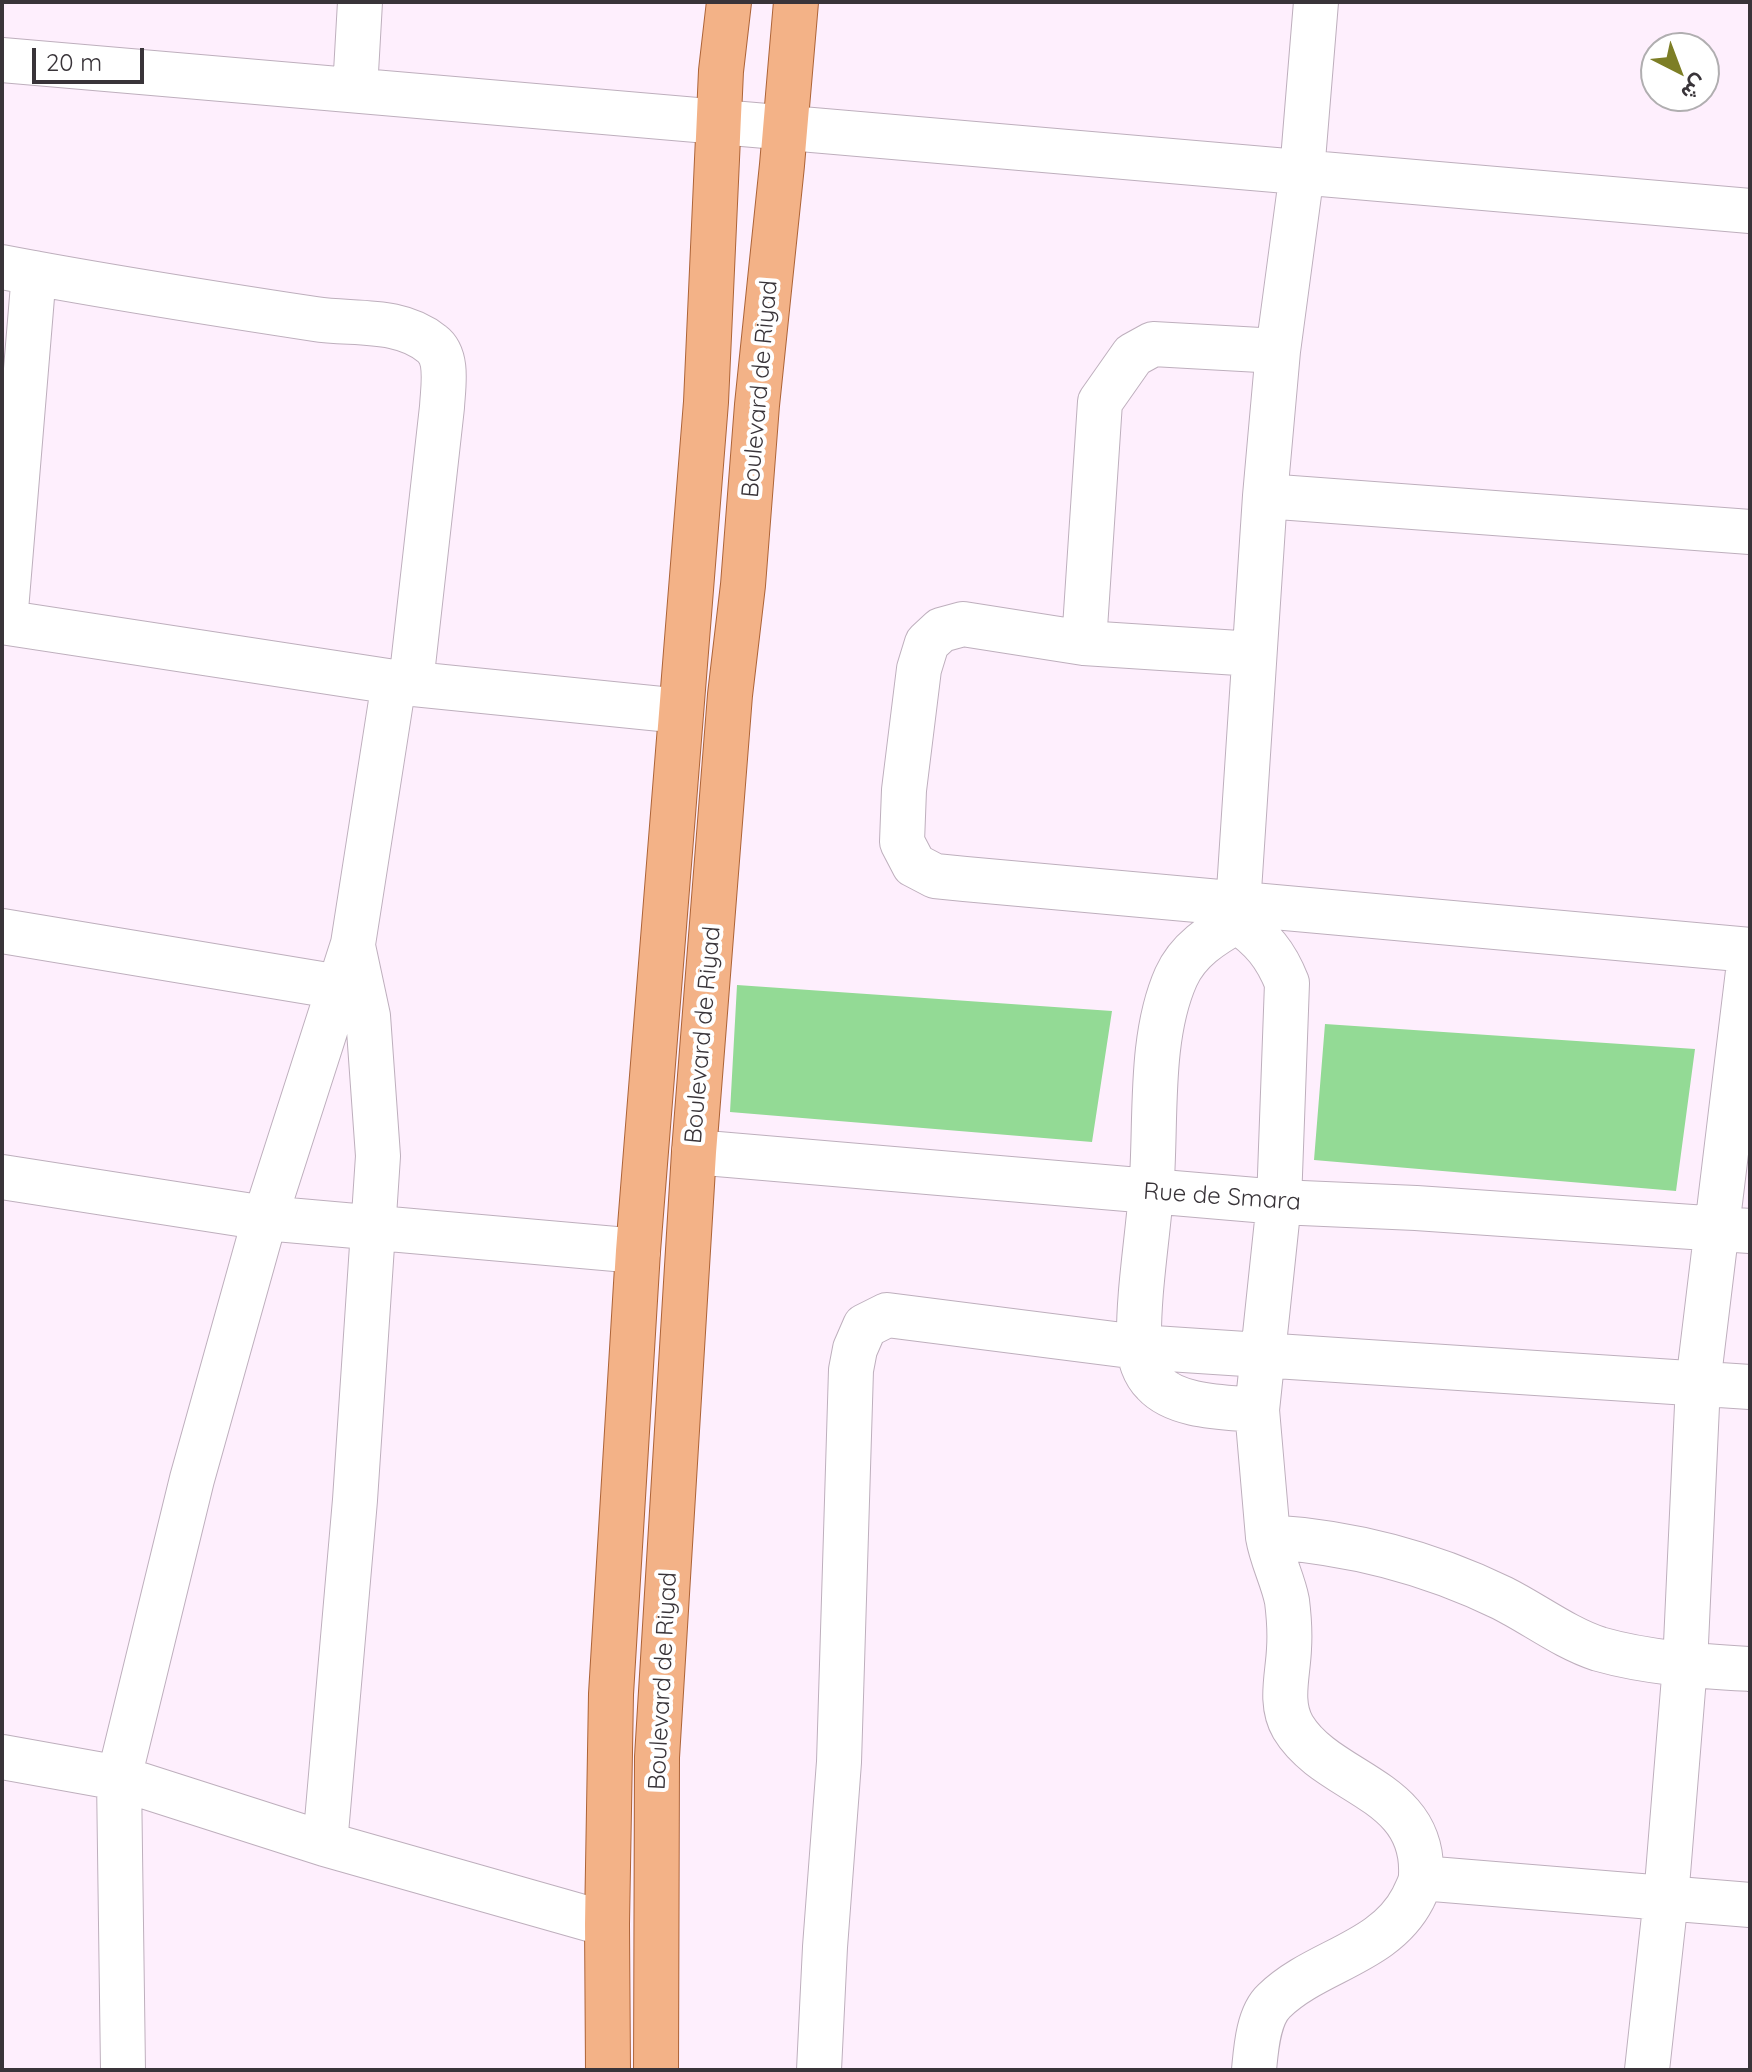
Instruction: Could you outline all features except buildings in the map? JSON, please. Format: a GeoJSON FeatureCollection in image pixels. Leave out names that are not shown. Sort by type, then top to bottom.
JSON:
{"type":"FeatureCollection","features":[{"type":"Feature","properties":{"kind":"main road","name":"Boulevard de Riyad"},"geometry":{"type":"LineString","coordinates":[[608,2070],[611,1694],[638,1251],[706,402],[721,71],[729,2]]}},
{"type":"Feature","properties":{"kind":"main road","name":"Boulevard de Riyad"},"geometry":{"type":"LineString","coordinates":[[656,2070],[657,1757],[694,1152],[730,695],[743,585],[796,2]]}},
{"type":"Feature","properties":{"kind":"street"},"geometry":{"type":"LineString","coordinates":[[355,90],[360,2]]}},
{"type":"Feature","properties":{"kind":"street"},"geometry":{"type":"LineString","coordinates":[[1254,2070],[1260,2032],[1272,2002],[1302,1981],[1382,1936],[1400,1919],[1421,1878],[1420,1853],[1411,1831],[1395,1807],[1371,1787],[1313,1752],[1291,1723],[1285,1700],[1289,1649],[1286,1598],[1268,1537],[1257,1410],[1279,1202],[1287,983],[1279,962],[1238,912],[1265,496],[1278,351],[1302,172],[1316,2]]}},
{"type":"Feature","properties":{"kind":"street"},"geometry":{"type":"LineString","coordinates":[[2,60],[1750,211]]}},
{"type":"Feature","properties":{"kind":"street"},"geometry":{"type":"LineString","coordinates":[[123,2070],[119,1778],[192,1479],[265,1218],[353,944],[403,682],[442,407],[444,364],[435,345],[397,326],[319,320],[18,270],[4,622],[403,682],[681,711]]}},
{"type":"Feature","properties":{"kind":"street"},"geometry":{"type":"LineString","coordinates":[[1084,643],[1100,402],[1133,355],[1153,344],[1278,351]]}},
{"type":"Feature","properties":{"kind":"street"},"geometry":{"type":"LineString","coordinates":[[1265,496],[1750,532]]}},
{"type":"Feature","properties":{"kind":"street"},"geometry":{"type":"LineString","coordinates":[[1254,654],[1084,643],[963,624],[941,630],[927,643],[919,669],[902,824],[902,842],[914,865],[935,876],[1238,912],[1750,952],[1734,1230],[1698,1384],[1685,1665],[1666,1898],[1647,2070]]}},
{"type":"Feature","properties":{"kind":"street"},"geometry":{"type":"LineString","coordinates":[[1238,912],[1193,952],[1177,976],[1167,1004],[1157,1066],[1152,1192],[1138,1347],[1146,1372],[1163,1391],[1183,1400],[1257,1410]]}},
{"type":"Feature","properties":{"kind":"street"},"geometry":{"type":"LineString","coordinates":[[2,931],[339,987]]}},
{"type":"Feature","properties":{"kind":"street"},"geometry":{"type":"LineString","coordinates":[[325,1844],[355,1500],[378,1156],[368,1016],[353,944]]}},
{"type":"Feature","properties":{"kind":"street","name":"Rue de Smara"},"geometry":{"type":"LineString","coordinates":[[694,1152],[1279,1202],[1416,1208],[1734,1230]]}},
{"type":"Feature","properties":{"kind":"street"},"geometry":{"type":"LineString","coordinates":[[2,1177],[265,1218],[638,1251]]}},
{"type":"Feature","properties":{"kind":"street"},"geometry":{"type":"LineString","coordinates":[[819,2070],[839,1762],[851,1370],[865,1326],[887,1315],[1138,1347],[1750,1387]]}},
{"type":"Feature","properties":{"kind":"street"},"geometry":{"type":"LineString","coordinates":[[1268,1537],[1357,1547],[1405,1559],[1499,1597],[1598,1648],[1685,1665],[1750,1669]]}},
{"type":"Feature","properties":{"kind":"street"},"geometry":{"type":"LineString","coordinates":[[2,1757],[119,1778],[325,1844],[607,1924]]}},
{"type":"Feature","properties":{"kind":"street"},"geometry":{"type":"LineString","coordinates":[[1421,1878],[1750,1905]]}},
{"type":"Feature","properties":{"kind":"green space"},"geometry":{"type":"Polygon","coordinates":[[[737,985],[1112,1011],[1092,1142],[730,1112],[737,985]]]}},
{"type":"Feature","properties":{"kind":"green space"},"geometry":{"type":"Polygon","coordinates":[[[1325,1024],[1695,1049],[1676,1191],[1314,1160],[1325,1024]]]}}]}
